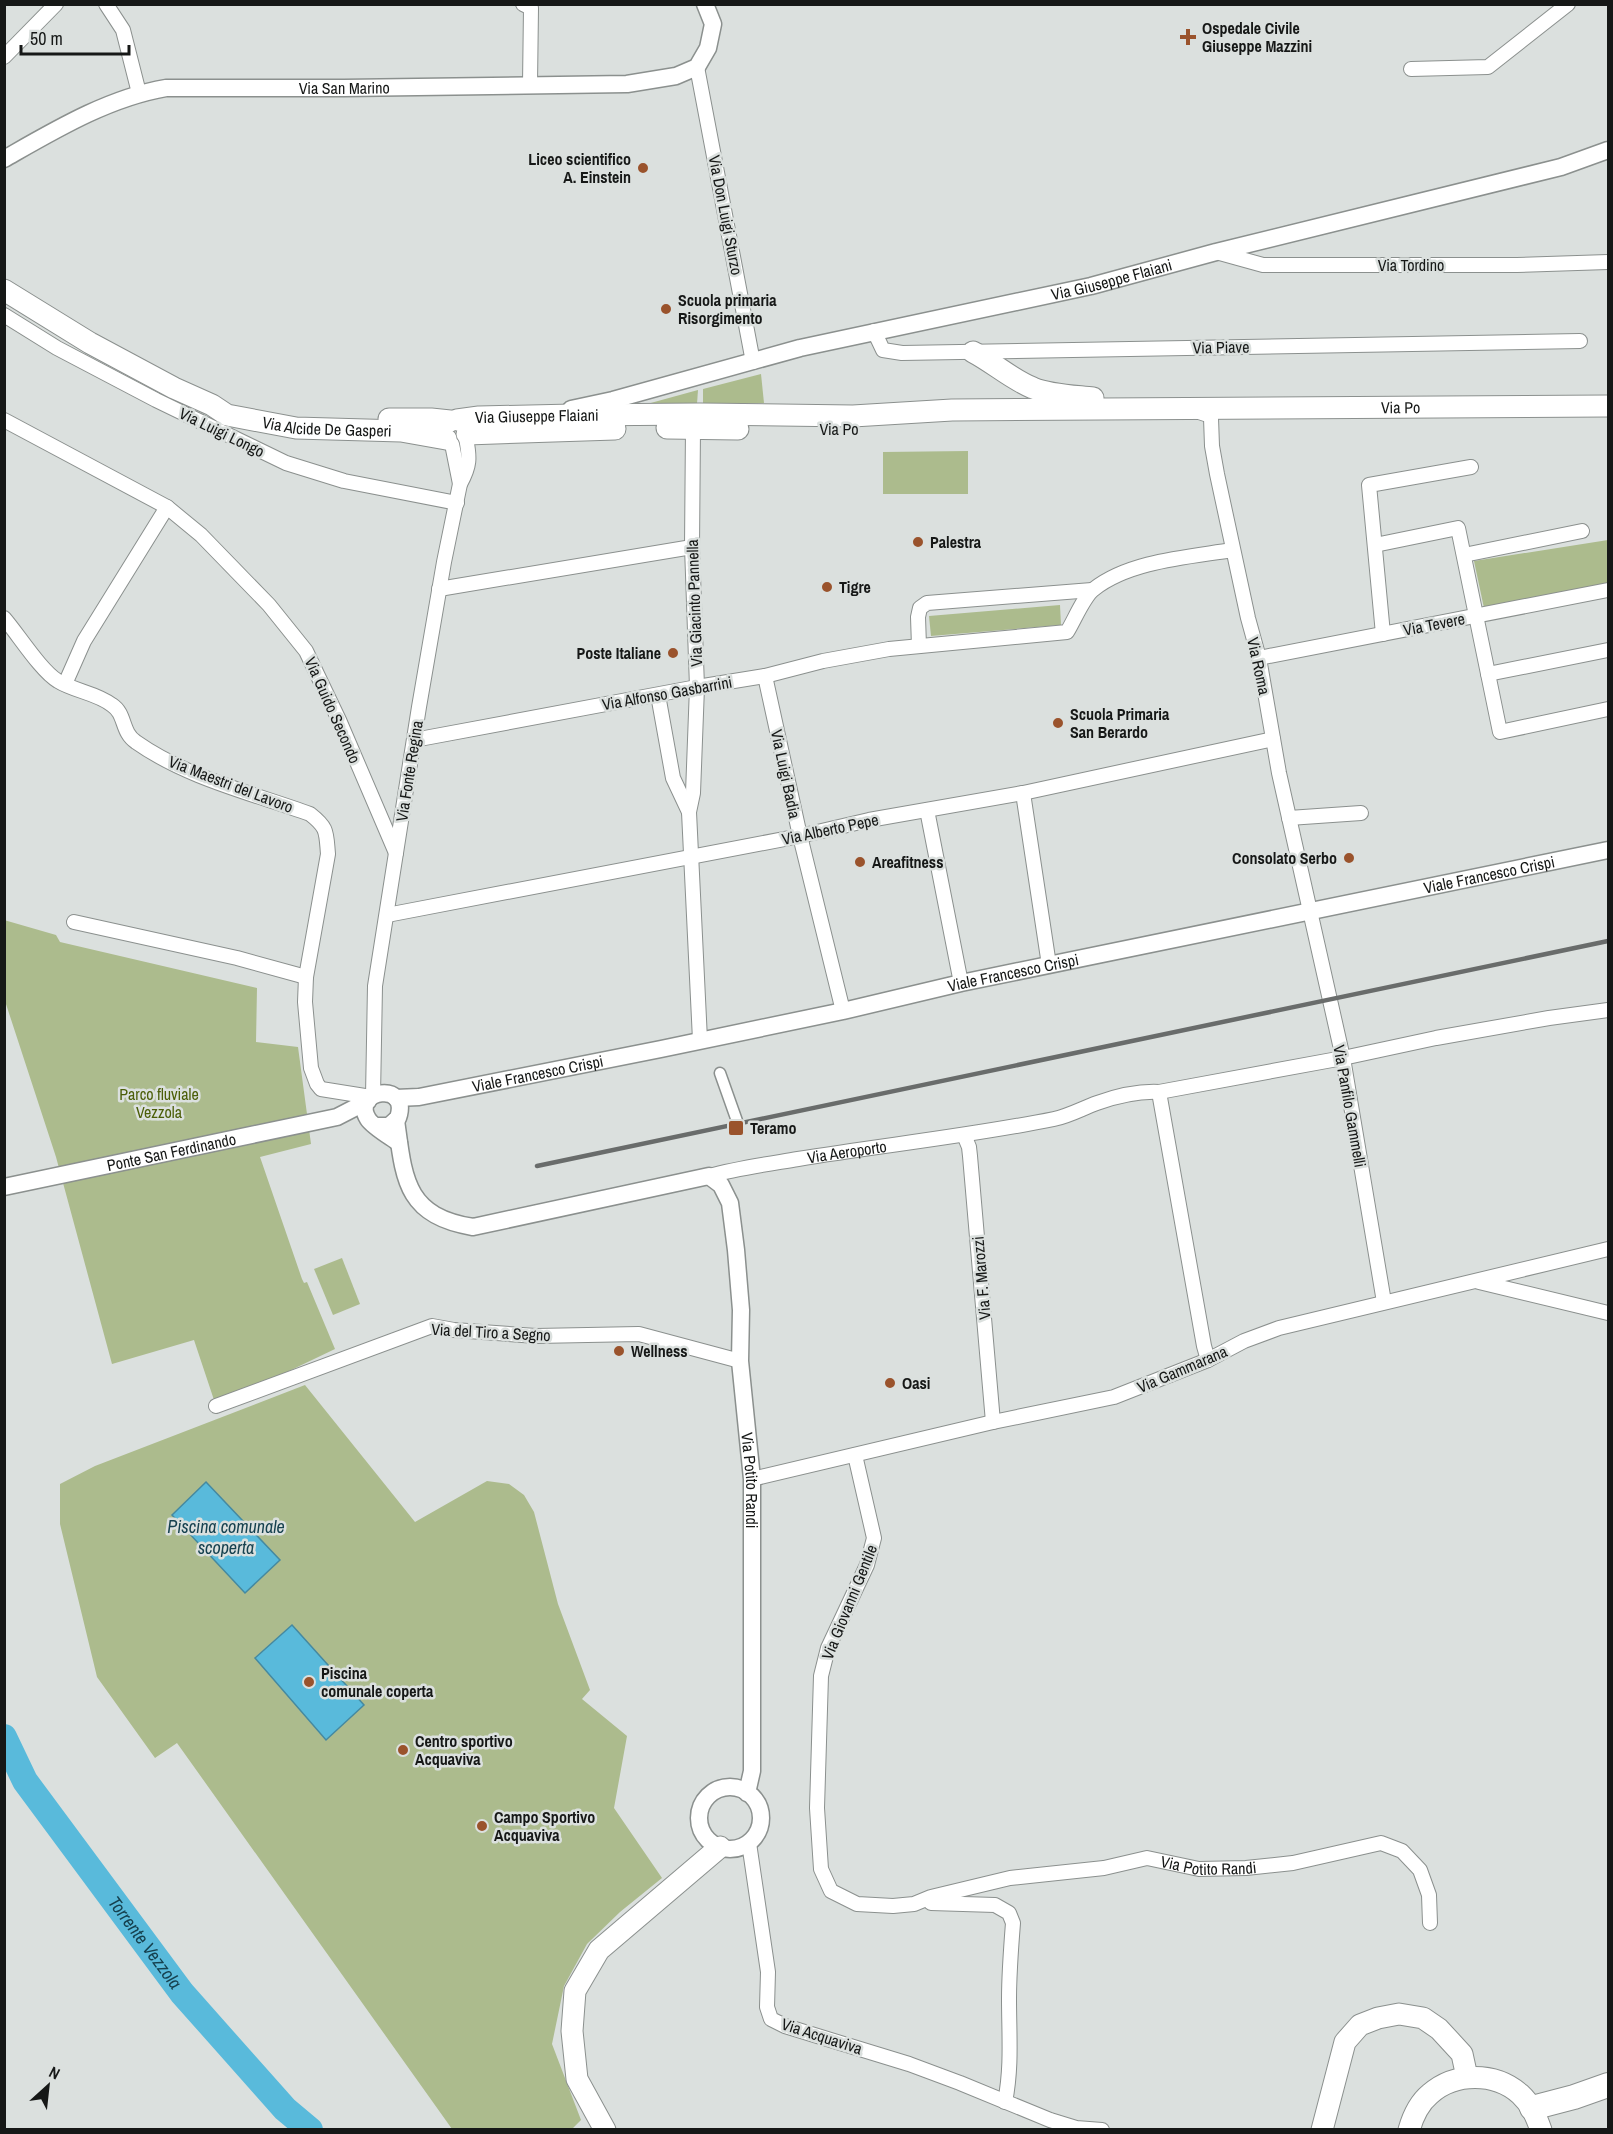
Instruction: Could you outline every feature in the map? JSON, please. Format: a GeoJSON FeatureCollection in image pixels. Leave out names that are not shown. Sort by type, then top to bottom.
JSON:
{"type":"FeatureCollection","features":[{"type":"Feature","properties":{"kind":"highway"},"geometry":{"type":"LineString","coordinates":[[1537,2119],[1574,2097],[1608,2085]]}},
{"type":"Feature","properties":{"kind":"main road","name":"Via Alcide De Gasperi"},"geometry":{"type":"LineString","coordinates":[[4,290],[90,342],[174,388],[212,405],[230,404],[283,415],[315,418],[431,419],[456,433]]}},
{"type":"Feature","properties":{"kind":"main road"},"geometry":{"type":"LineString","coordinates":[[950,424],[964,417],[1077,416],[1084,412],[1082,403],[1035,390],[1007,375],[986,358],[973,352]]}},
{"type":"Feature","properties":{"kind":"main road","name":"Via Po"},"geometry":{"type":"LineString","coordinates":[[540,423],[593,415],[853,416],[1082,403],[1165,409],[1608,406]]}},
{"type":"Feature","properties":{"kind":"main road"},"geometry":{"type":"LineString","coordinates":[[1211,421],[1223,414],[1365,413],[1377,407]]}},
{"type":"Feature","properties":{"kind":"main road","name":"Via Po"},"geometry":{"type":"LineString","coordinates":[[540,423],[854,430],[950,424],[1608,419]]}},
{"type":"Feature","properties":{"kind":"main road","name":"Via Giuseppe Flaiani"},"geometry":{"type":"LineString","coordinates":[[456,433],[540,423]]}},
{"type":"Feature","properties":{"kind":"main road"},"geometry":{"type":"LineString","coordinates":[[605,2130],[577,2079],[572,2031],[575,1991],[599,1950],[720,1847]]}},
{"type":"Feature","properties":{"kind":"main road"},"geometry":{"type":"LineString","coordinates":[[1322,2130],[1345,2042],[1360,2025],[1378,2018],[1399,2014],[1423,2018],[1439,2029],[1462,2054],[1467,2077]]}},
{"type":"Feature","properties":{"kind":"main road"},"geometry":{"type":"LineString","coordinates":[[1409,2129],[1417,2110],[1430,2094],[1447,2083],[1467,2077],[1486,2078],[1504,2083],[1520,2094],[1537,2119]]}},
{"type":"Feature","properties":{"kind":"street"},"geometry":{"type":"LineString","coordinates":[[4,57],[56,4]]}},
{"type":"Feature","properties":{"kind":"street"},"geometry":{"type":"LineString","coordinates":[[106,4],[123,30],[139,93]]}},
{"type":"Feature","properties":{"kind":"street"},"geometry":{"type":"LineString","coordinates":[[523,4],[531,8],[530,84]]}},
{"type":"Feature","properties":{"kind":"street"},"geometry":{"type":"LineString","coordinates":[[698,67],[708,48],[713,24],[705,4]]}},
{"type":"Feature","properties":{"kind":"street"},"geometry":{"type":"LineString","coordinates":[[1411,69],[1488,67],[1568,4]]}},
{"type":"Feature","properties":{"kind":"street","name":"Via San Marino"},"geometry":{"type":"LineString","coordinates":[[4,159],[97,109],[139,93],[166,88],[627,84],[676,76],[698,67]]}},
{"type":"Feature","properties":{"kind":"street","name":"Via Don Luigi Sturzo"},"geometry":{"type":"LineString","coordinates":[[698,67],[753,362]]}},
{"type":"Feature","properties":{"kind":"street","name":"Via Giuseppe Flaiani"},"geometry":{"type":"LineString","coordinates":[[540,423],[613,400],[800,348],[1091,286],[1216,252],[1561,168],[1608,150]]}},
{"type":"Feature","properties":{"kind":"street","name":"Via Tordino"},"geometry":{"type":"LineString","coordinates":[[1216,252],[1263,265],[1517,265],[1608,262]]}},
{"type":"Feature","properties":{"kind":"street","name":"Via Luigi Longo"},"geometry":{"type":"LineString","coordinates":[[4,315],[57,348],[156,400],[286,463],[344,482],[457,503]]}},
{"type":"Feature","properties":{"kind":"street","name":"Via Piave"},"geometry":{"type":"LineString","coordinates":[[874,331],[883,350],[902,353],[1580,340]]}},
{"type":"Feature","properties":{"kind":"street","name":"Via Giuseppe Flaiani"},"geometry":{"type":"LineString","coordinates":[[593,415],[613,400]]}},
{"type":"Feature","properties":{"kind":"street"},"geometry":{"type":"LineString","coordinates":[[1191,408],[1208,415],[1211,421]]}},
{"type":"Feature","properties":{"kind":"street","name":"Via Guido Secondo"},"geometry":{"type":"LineString","coordinates":[[4,420],[167,507],[201,535],[269,605],[306,651],[339,720],[396,853]]}},
{"type":"Feature","properties":{"kind":"street","name":"Via Roma"},"geometry":{"type":"LineString","coordinates":[[1211,421],[1216,474],[1259,658],[1273,739],[1309,911]]}},
{"type":"Feature","properties":{"kind":"street","name":"Via Giacinto Pannella"},"geometry":{"type":"LineString","coordinates":[[693,428],[692,547],[697,687],[693,793],[689,812],[700,1040]]}},
{"type":"Feature","properties":{"kind":"street","name":"Via Fonte Regina"},"geometry":{"type":"LineString","coordinates":[[384,1102],[375,1060],[375,986],[414,740],[460,484],[456,433]]}},
{"type":"Feature","properties":{"kind":"street"},"geometry":{"type":"LineString","coordinates":[[1383,634],[1369,485],[1471,468]]}},
{"type":"Feature","properties":{"kind":"street"},"geometry":{"type":"LineString","coordinates":[[65,684],[84,641],[167,507]]}},
{"type":"Feature","properties":{"kind":"street"},"geometry":{"type":"LineString","coordinates":[[1374,545],[1458,528],[1500,732],[1608,709]]}},
{"type":"Feature","properties":{"kind":"street"},"geometry":{"type":"LineString","coordinates":[[1464,555],[1582,531]]}},
{"type":"Feature","properties":{"kind":"street"},"geometry":{"type":"LineString","coordinates":[[440,589],[692,547]]}},
{"type":"Feature","properties":{"kind":"street","name":"Via Alfonso Gasbarrini"},"geometry":{"type":"LineString","coordinates":[[919,646],[918,617],[920,608],[927,603],[1092,590],[1120,573],[1175,559],[1232,550]]}},
{"type":"Feature","properties":{"kind":"street","name":"Via Alfonso Gasbarrini"},"geometry":{"type":"LineString","coordinates":[[414,740],[765,676],[822,661],[919,646],[1067,632],[1092,590]]}},
{"type":"Feature","properties":{"kind":"street","name":"Via Tevere"},"geometry":{"type":"LineString","coordinates":[[1259,658],[1608,590]]}},
{"type":"Feature","properties":{"kind":"street","name":"Via Maestri del Lavoro"},"geometry":{"type":"LineString","coordinates":[[4,618],[55,679],[113,705],[121,715],[124,729],[134,741],[196,774],[310,814],[324,825],[328,854],[306,977],[305,1002],[311,1068],[317,1084],[326,1091],[384,1102]]}},
{"type":"Feature","properties":{"kind":"street"},"geometry":{"type":"LineString","coordinates":[[1488,674],[1608,650]]}},
{"type":"Feature","properties":{"kind":"street","name":"Via Luigi Badia"},"geometry":{"type":"LineString","coordinates":[[765,676],[800,836],[843,1011]]}},
{"type":"Feature","properties":{"kind":"street","name":"Via Giacinto Pannella"},"geometry":{"type":"LineString","coordinates":[[658,695],[673,777],[689,812]]}},
{"type":"Feature","properties":{"kind":"street","name":"Via Alberto Pepe"},"geometry":{"type":"LineString","coordinates":[[387,915],[800,836],[869,820],[1023,793],[1273,739]]}},
{"type":"Feature","properties":{"kind":"street"},"geometry":{"type":"LineString","coordinates":[[1023,793],[1049,965]]}},
{"type":"Feature","properties":{"kind":"street"},"geometry":{"type":"LineString","coordinates":[[927,810],[961,982]]}},
{"type":"Feature","properties":{"kind":"street"},"geometry":{"type":"LineString","coordinates":[[1289,818],[1361,813]]}},
{"type":"Feature","properties":{"kind":"street","name":"Viale Francesco Crispi"},"geometry":{"type":"LineString","coordinates":[[384,1102],[419,1097],[843,1011],[961,982],[1608,850]]}},
{"type":"Feature","properties":{"kind":"street","name":"Via Panfilo Gammelli"},"geometry":{"type":"LineString","coordinates":[[1309,911],[1343,1058],[1384,1302]]}},
{"type":"Feature","properties":{"kind":"street"},"geometry":{"type":"LineString","coordinates":[[74,922],[237,958],[306,977]]}},
{"type":"Feature","properties":{"kind":"street","name":"Via Aeroporto"},"geometry":{"type":"LineString","coordinates":[[384,1102],[399,1143],[405,1178],[415,1198],[432,1214],[455,1224],[473,1227],[726,1171],[964,1135],[1057,1118],[1100,1102],[1145,1091],[1159,1092],[1343,1058],[1436,1038],[1608,1010]]}},
{"type":"Feature","properties":{"kind":"street"},"geometry":{"type":"LineString","coordinates":[[720,1073],[737,1121]]}},
{"type":"Feature","properties":{"kind":"street"},"geometry":{"type":"LineString","coordinates":[[1159,1092],[1208,1360]]}},
{"type":"Feature","properties":{"kind":"street"},"geometry":{"type":"LineString","coordinates":[[373,1123],[386,1127],[384,1102],[365,1111],[373,1123],[399,1143]]}},
{"type":"Feature","properties":{"kind":"street","name":"Ponte San Ferdinando"},"geometry":{"type":"LineString","coordinates":[[4,1187],[337,1117],[384,1102]]}},
{"type":"Feature","properties":{"kind":"street","name":"Ponte San Ferdinando"},"geometry":{"type":"LineString","coordinates":[[337,1117],[373,1123]]}},
{"type":"Feature","properties":{"kind":"street","name":"Via F. Marozzi"},"geometry":{"type":"LineString","coordinates":[[964,1135],[969,1147],[993,1422]]}},
{"type":"Feature","properties":{"kind":"street","name":"Via Potito Randi"},"geometry":{"type":"LineString","coordinates":[[709,1176],[721,1185],[730,1203],[741,1310],[740,1361],[752,1479],[752,1771],[747,1792]]}},
{"type":"Feature","properties":{"kind":"street"},"geometry":{"type":"LineString","coordinates":[[1474,1281],[1608,1249]]}},
{"type":"Feature","properties":{"kind":"street","name":"Via Gammarana"},"geometry":{"type":"LineString","coordinates":[[752,1479],[993,1422],[1114,1397],[1208,1360],[1244,1341],[1279,1328],[1474,1281],[1608,1313]]}},
{"type":"Feature","properties":{"kind":"street","name":"Via del Tiro a Segno"},"geometry":{"type":"LineString","coordinates":[[216,1406],[432,1326],[454,1330],[536,1336],[639,1334],[740,1361]]}},
{"type":"Feature","properties":{"kind":"street","name":"Via Giovanni Gentile"},"geometry":{"type":"LineString","coordinates":[[831,1892],[821,1869],[817,1808],[821,1676],[828,1648],[867,1565],[874,1538],[855,1455]]}},
{"type":"Feature","properties":{"kind":"street"},"geometry":{"type":"LineString","coordinates":[[738,1788],[747,1792],[754,1799],[761,1817],[760,1827],[749,1843],[740,1848],[720,1847],[704,1834],[700,1824],[700,1814],[709,1796],[718,1790],[738,1788]]}},
{"type":"Feature","properties":{"kind":"street","name":"Via Acquaviva"},"geometry":{"type":"LineString","coordinates":[[749,1843],[768,1972],[767,2007],[771,2019],[785,2026],[909,2064],[1050,2120],[1076,2128],[1102,2130]]}},
{"type":"Feature","properties":{"kind":"street","name":"Via Potito Randi"},"geometry":{"type":"LineString","coordinates":[[831,1892],[857,1904],[893,1906],[914,1904],[931,1897],[1010,1878],[1104,1868],[1147,1858],[1199,1869],[1246,1868],[1293,1863],[1381,1843],[1402,1851],[1420,1870],[1429,1895],[1430,1923]]}},
{"type":"Feature","properties":{"kind":"street"},"geometry":{"type":"LineString","coordinates":[[914,1904],[995,1905],[1009,1913],[1013,1923],[1009,1998],[1011,2054],[1010,2080],[1005,2102]]}},
{"type":"Feature","properties":{"kind":"green space"},"geometry":{"type":"Polygon","coordinates":[[[761,374],[764,403],[703,404],[703,389],[761,374]]]}},
{"type":"Feature","properties":{"kind":"green space"},"geometry":{"type":"Polygon","coordinates":[[[698,390],[697,404],[647,404],[698,390]]]}},
{"type":"Feature","properties":{"kind":"green space"},"geometry":{"type":"Polygon","coordinates":[[[968,451],[968,494],[883,494],[883,452],[968,451]]]}},
{"type":"Feature","properties":{"kind":"green space"},"geometry":{"type":"Polygon","coordinates":[[[1608,540],[1608,584],[1484,608],[1474,561],[1608,540]]]}},
{"type":"Feature","properties":{"kind":"green space"},"geometry":{"type":"Polygon","coordinates":[[[1060,605],[1061,625],[931,636],[929,616],[1060,605]]]}},
{"type":"Feature","properties":{"kind":"green space","name":"Parco fluviale Vezzola"},"geometry":{"type":"Polygon","coordinates":[[[4,920],[56,935],[60,942],[257,988],[256,1042],[298,1047],[311,1144],[260,1157],[302,1279],[304,1283],[307,1282],[335,1349],[216,1406],[194,1340],[112,1364],[56,1157],[5,1001],[4,920]]]}},
{"type":"Feature","properties":{"kind":"green space"},"geometry":{"type":"Polygon","coordinates":[[[342,1258],[360,1304],[333,1315],[314,1269],[342,1258]]]}},
{"type":"Feature","properties":{"kind":"green space","name":"Centro sportivo Acquaviva"},"geometry":{"type":"Polygon","coordinates":[[[305,1385],[415,1522],[487,1481],[509,1484],[524,1495],[534,1512],[558,1604],[590,1690],[582,1699],[627,1736],[614,1808],[662,1878],[620,1912],[587,1944],[564,1986],[552,2044],[581,2120],[572,2129],[452,2129],[177,1743],[155,1758],[97,1677],[60,1524],[60,1484],[95,1466],[305,1385]]]}},
{"type":"Feature","properties":{"kind":"water","name":"Piscina comunale scoperta"},"geometry":{"type":"Polygon","coordinates":[[[206,1482],[280,1560],[245,1593],[172,1515],[206,1482]]]}},
{"type":"Feature","properties":{"kind":"water","name":"Piscina comunale coperta"},"geometry":{"type":"Polygon","coordinates":[[[292,1625],[364,1705],[326,1740],[255,1658],[292,1625]]]}},
{"type":"Feature","properties":{"kind":"waterway","name":"Torrente Vezzola"},"geometry":{"type":"LineString","coordinates":[[4,1737],[25,1781],[182,1993],[285,2109],[310,2130]]}},
{"type":"Feature","properties":{"kind":"railway"},"geometry":{"type":"LineString","coordinates":[[537,1166],[1608,941]]}},
{"type":"Feature","properties":{"kind":"place","name":"Ospedale Civile Giuseppe Mazzini"},"geometry":{"type":"Point","coordinates":[1188,37]}},
{"type":"Feature","properties":{"kind":"place","name":"Liceo scientifico A. Einstein"},"geometry":{"type":"Point","coordinates":[643,168]}},
{"type":"Feature","properties":{"kind":"place","name":"Scuola primaria Risorgimento"},"geometry":{"type":"Point","coordinates":[666,309]}},
{"type":"Feature","properties":{"kind":"place","name":"Palestra"},"geometry":{"type":"Point","coordinates":[918,542]}},
{"type":"Feature","properties":{"kind":"place","name":"Tigre"},"geometry":{"type":"Point","coordinates":[827,587]}},
{"type":"Feature","properties":{"kind":"place","name":"Poste Italiane"},"geometry":{"type":"Point","coordinates":[673,653]}},
{"type":"Feature","properties":{"kind":"place","name":"Scuola Primaria San Berardo"},"geometry":{"type":"Point","coordinates":[1058,723]}},
{"type":"Feature","properties":{"kind":"place","name":"Consolato Serbo"},"geometry":{"type":"Point","coordinates":[1349,858]}},
{"type":"Feature","properties":{"kind":"place","name":"Areafitness"},"geometry":{"type":"Point","coordinates":[860,862]}},
{"type":"Feature","properties":{"kind":"place","name":"Teramo"},"geometry":{"type":"Point","coordinates":[736,1128]}},
{"type":"Feature","properties":{"kind":"place","name":"Wellness"},"geometry":{"type":"Point","coordinates":[619,1351]}},
{"type":"Feature","properties":{"kind":"place","name":"Oasi"},"geometry":{"type":"Point","coordinates":[890,1383]}},
{"type":"Feature","properties":{"kind":"place","name":"Piscina comunale coperta"},"geometry":{"type":"Point","coordinates":[309,1682]}},
{"type":"Feature","properties":{"kind":"place","name":"Centro sportivo Acquaviva"},"geometry":{"type":"Point","coordinates":[403,1750]}},
{"type":"Feature","properties":{"kind":"place","name":"Campo Sportivo Acquaviva"},"geometry":{"type":"Point","coordinates":[482,1826]}}]}
